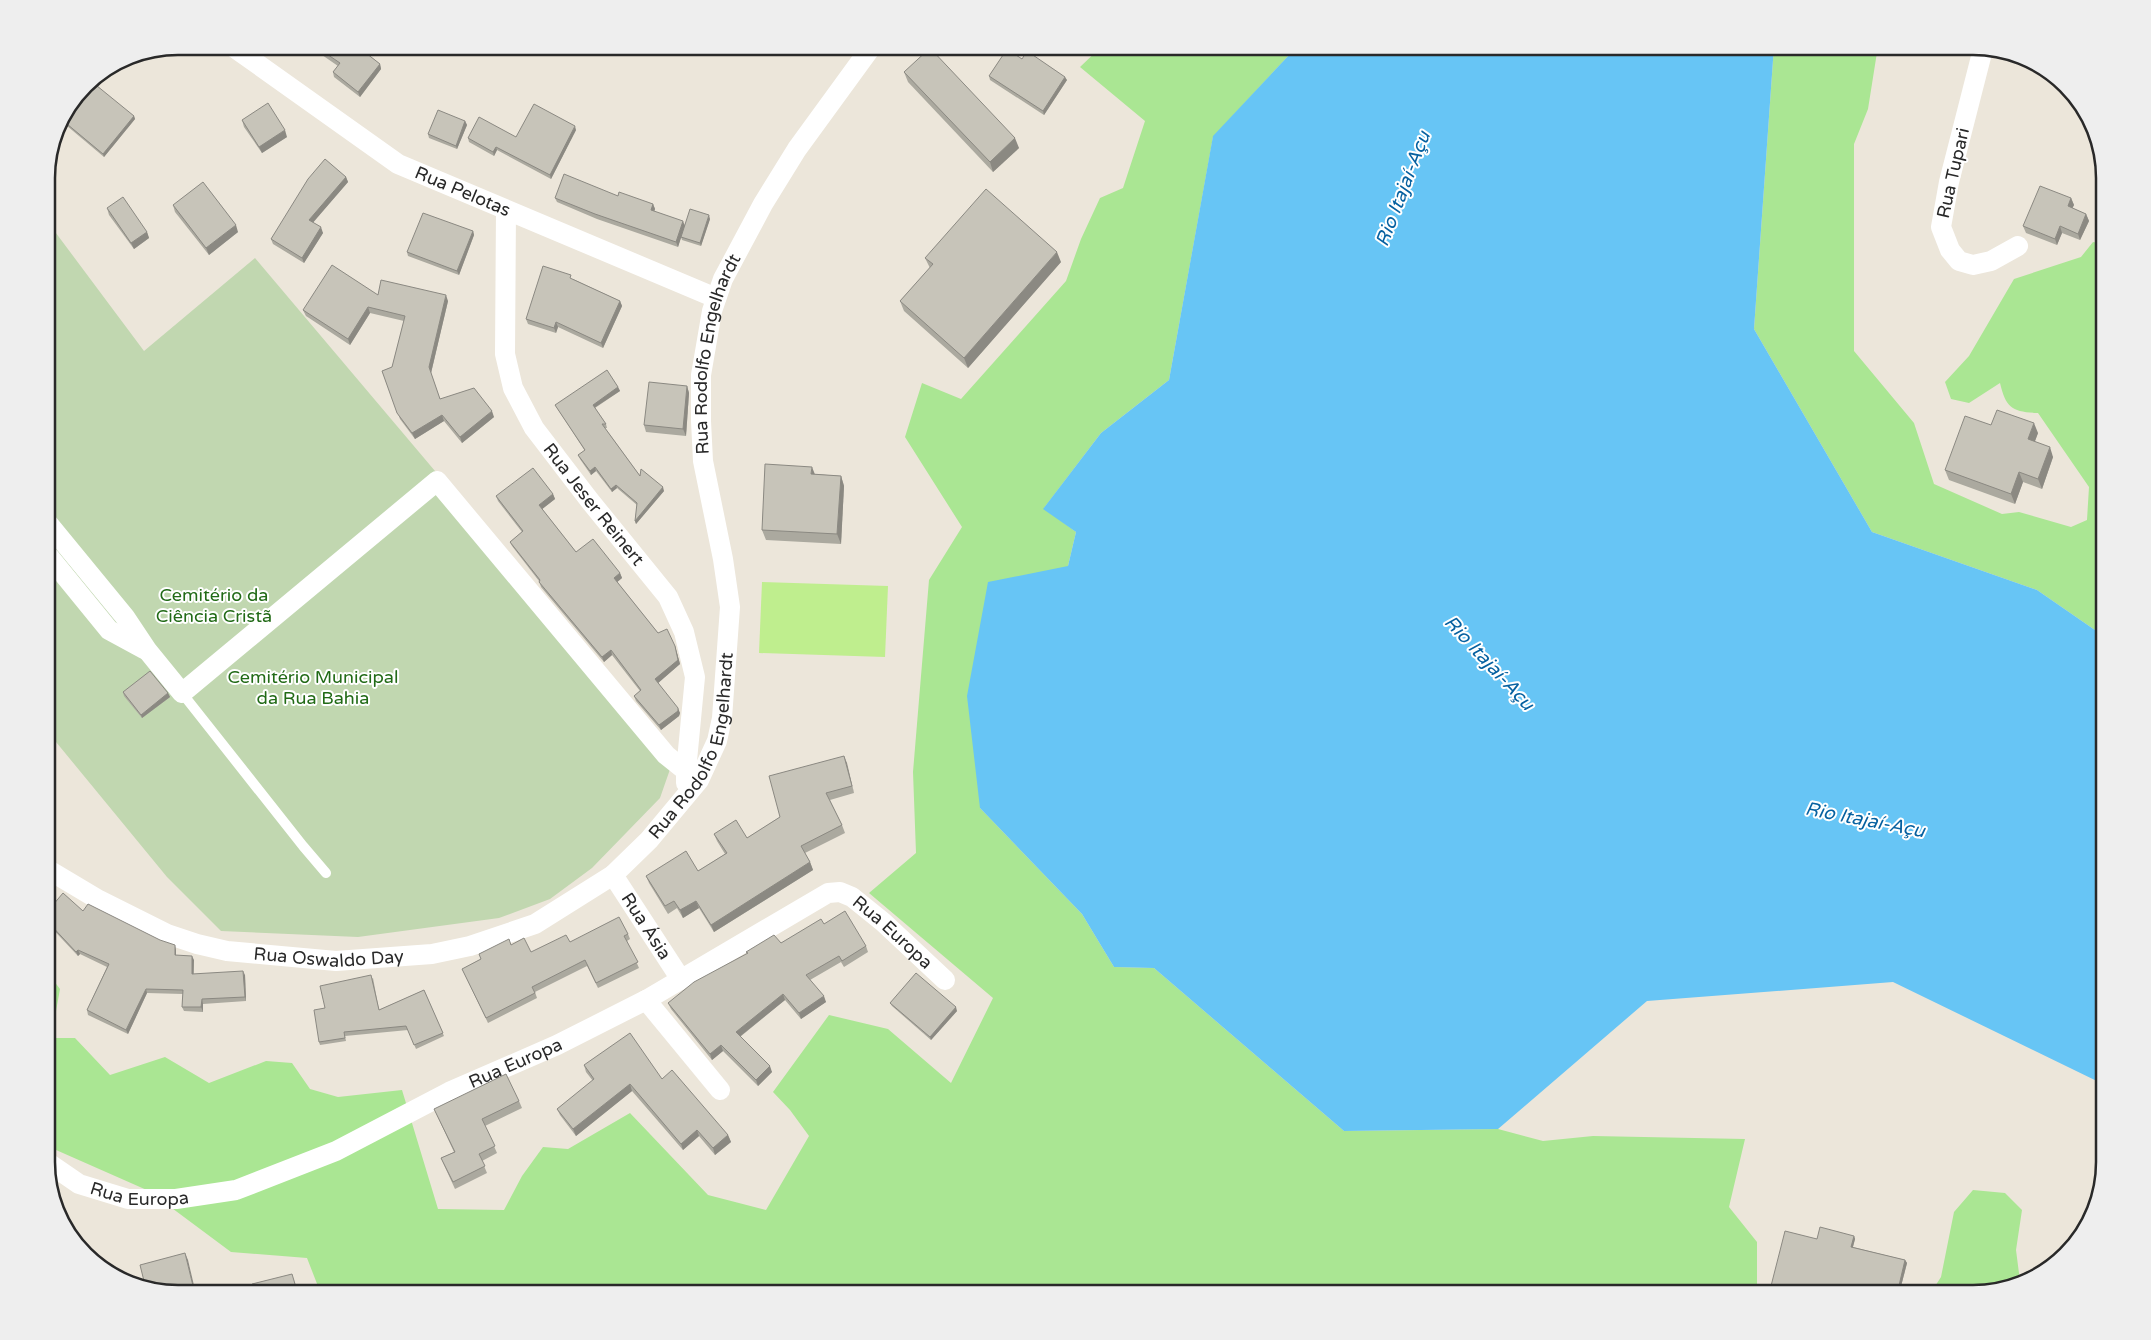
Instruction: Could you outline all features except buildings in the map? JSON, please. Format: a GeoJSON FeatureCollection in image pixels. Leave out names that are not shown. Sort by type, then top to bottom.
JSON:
{"type":"FeatureCollection","features":[{"type":"Feature","properties":{"kind":"street","name":"Rua Pelotas"},"geometry":{"type":"LineString","coordinates":[[245,55],[398,164],[716,298]]}},
{"type":"Feature","properties":{"kind":"street","name":"Rua Rodolfo Engelhardt"},"geometry":{"type":"LineString","coordinates":[[613,875],[649,840],[699,780],[717,740],[722,718],[730,607],[723,559],[703,461],[701,421],[701,375],[716,298],[763,204],[797,149],[865,55]]}},
{"type":"Feature","properties":{"kind":"street","name":"Rua Tupari"},"geometry":{"type":"LineString","coordinates":[[1981,56],[1949,182],[1941,227],[1950,250],[1959,260],[1973,264],[1991,261],[2018,246]]}},
{"type":"Feature","properties":{"kind":"street","name":"Rua Jeser Reinert"},"geometry":{"type":"LineString","coordinates":[[506,210],[506,354],[513,388],[534,428],[668,597],[684,632],[695,677],[686,771],[687,795]]}},
{"type":"Feature","properties":{"kind":"street"},"geometry":{"type":"LineString","coordinates":[[55,533],[125,616],[147,650],[182,693],[437,481],[666,755],[686,771]]}},
{"type":"Feature","properties":{"kind":"street"},"geometry":{"type":"LineString","coordinates":[[55,565],[109,630],[147,650]]}},
{"type":"Feature","properties":{"kind":"street","name":"Rua Oswaldo Day"},"geometry":{"type":"LineString","coordinates":[[55,874],[99,900],[167,934],[227,951],[336,961],[432,954],[470,946],[535,924],[613,875]]}},
{"type":"Feature","properties":{"kind":"street","name":"Rua Ásia"},"geometry":{"type":"LineString","coordinates":[[613,875],[680,978]]}},
{"type":"Feature","properties":{"kind":"street","name":"Rua Europa"},"geometry":{"type":"LineString","coordinates":[[55,1168],[79,1184],[128,1199],[176,1199],[236,1190],[336,1151],[449,1092],[557,1044],[646,1000],[680,978],[828,893],[840,892],[852,897],[883,922],[945,980]]}},
{"type":"Feature","properties":{"kind":"street"},"geometry":{"type":"LineString","coordinates":[[646,1000],[720,1090]]}},
{"type":"Feature","properties":{"kind":"lane"},"geometry":{"type":"LineString","coordinates":[[109,630],[125,616]]}},
{"type":"Feature","properties":{"kind":"lane"},"geometry":{"type":"LineString","coordinates":[[182,693],[326,873]]}},
{"type":"Feature","properties":{"kind":"green space"},"geometry":{"type":"Polygon","coordinates":[[[1093,55],[1289,55],[1213,137],[1169,380],[1101,433],[1044,508],[1076,532],[1068,566],[980,808],[1082,914],[1114,967],[1154,968],[1344,1131],[1498,1129],[1543,1141],[1593,1136],[1745,1139],[1729,1207],[1757,1242],[1757,1285],[318,1285],[307,1258],[231,1252],[149,1191],[55,1150],[55,1038],[75,1038],[110,1075],[165,1057],[209,1083],[266,1061],[292,1063],[310,1089],[338,1097],[402,1090],[438,1209],[504,1210],[522,1176],[543,1147],[568,1149],[630,1113],[708,1195],[766,1210],[809,1136],[790,1110],[773,1092],[829,1015],[888,1029],[951,1083],[993,998],[869,893],[916,853],[913,772],[929,580],[962,527],[905,437],[922,383],[961,399],[1066,281],[1081,239],[1100,198],[1123,188],[1145,121],[1080,67],[1093,55]]]}},
{"type":"Feature","properties":{"kind":"green space"},"geometry":{"type":"Polygon","coordinates":[[[1773,55],[1877,55],[1868,109],[1854,144],[1854,351],[1914,423],[1934,484],[2002,514],[2019,512],[2071,527],[2087,520],[2089,487],[2038,413],[2016,410],[2011,407],[2005,398],[2000,383],[1969,403],[1951,399],[1945,382],[1969,356],[2014,279],[2081,257],[2093,242],[2096,242],[2096,631],[2037,590],[1872,532],[1754,329],[1773,55]]]}},
{"type":"Feature","properties":{"kind":"green space","name":"Cemitério Municipal da Rua Bahia"},"geometry":{"type":"Polygon","coordinates":[[[55,232],[144,351],[255,258],[675,755],[660,798],[592,868],[550,899],[499,918],[358,937],[221,931],[167,877],[55,741],[55,232]]]}},
{"type":"Feature","properties":{"kind":"green space"},"geometry":{"type":"Polygon","coordinates":[[[762,582],[888,586],[885,657],[759,653],[762,582]]]}},
{"type":"Feature","properties":{"kind":"green space"},"geometry":{"type":"Polygon","coordinates":[[[55,982],[60,989],[55,1012],[55,982]]]}},
{"type":"Feature","properties":{"kind":"green space"},"geometry":{"type":"Polygon","coordinates":[[[1973,1190],[2005,1193],[2022,1210],[2016,1250],[2019,1276],[1989,1284],[1936,1285],[1941,1277],[1954,1212],[1973,1190]]]}},
{"type":"Feature","properties":{"kind":"water","name":"Rio Itajaí-Açu"},"geometry":{"type":"Polygon","coordinates":[[[1289,55],[1773,55],[1754,329],[1872,532],[2037,590],[2096,631],[2096,1081],[1893,982],[1647,1001],[1498,1129],[1344,1131],[1154,968],[1114,967],[1082,914],[980,808],[967,696],[988,582],[1068,566],[1076,532],[1043,509],[1101,433],[1169,380],[1213,136],[1289,55]]]}},
{"type":"Feature","properties":{"kind":"park label","name":"Cemitério da Ciência Cristã"},"geometry":{"type":"Point","coordinates":[214,605]}}]}
